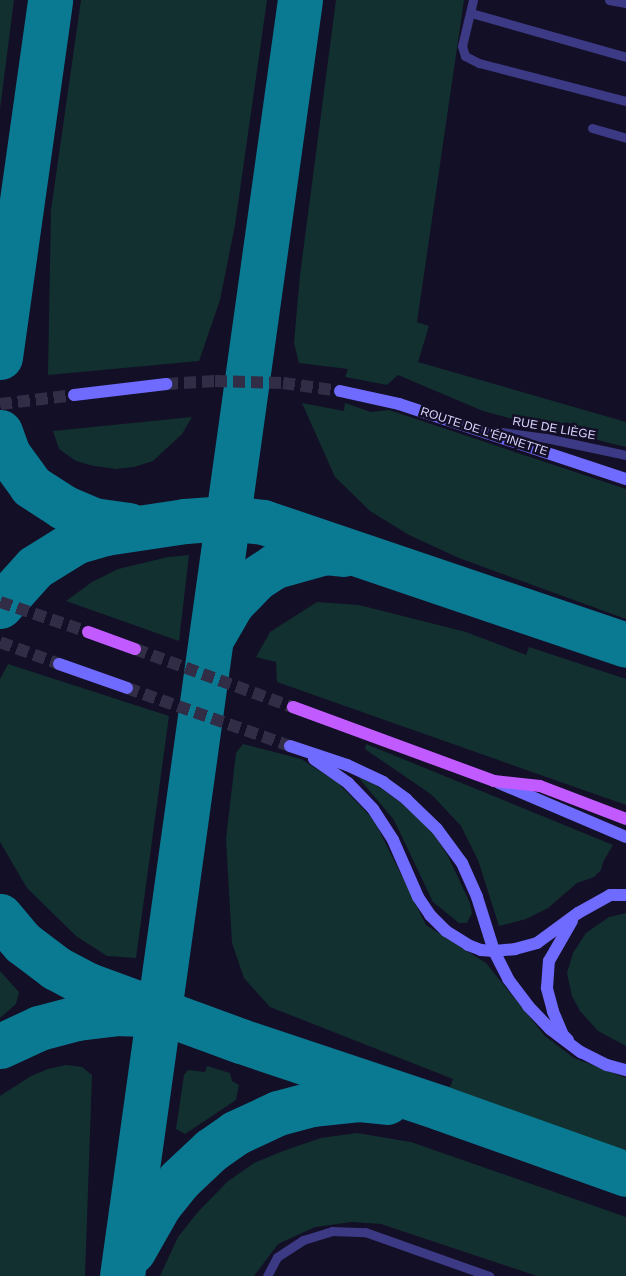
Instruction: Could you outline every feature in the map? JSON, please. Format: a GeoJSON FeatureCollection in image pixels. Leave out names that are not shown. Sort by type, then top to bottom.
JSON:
{"type":"FeatureCollection","features":[{"type":"Feature","properties":{"kind":"main road"},"geometry":{"type":"LineString","coordinates":[[88,632],[136,649]]}},
{"type":"Feature","properties":{"kind":"main road"},"geometry":{"type":"LineString","coordinates":[[293,707],[494,781],[540,786],[626,820]]}},
{"type":"Feature","properties":{"kind":"street"},"geometry":{"type":"LineString","coordinates":[[74,395],[166,384]]}},
{"type":"Feature","properties":{"kind":"street","name":"ROUTE DE L'ÉPINETTE"},"geometry":{"type":"LineString","coordinates":[[340,391],[399,404],[626,479]]}},
{"type":"Feature","properties":{"kind":"street"},"geometry":{"type":"LineString","coordinates":[[59,664],[127,688]]}},
{"type":"Feature","properties":{"kind":"street"},"geometry":{"type":"LineString","coordinates":[[626,895],[610,895],[578,913],[538,943],[515,949],[494,951],[481,950],[468,945],[446,932],[418,897],[393,840],[372,809],[348,782],[328,767],[290,746],[347,764],[383,782],[406,799],[437,829],[462,863],[494,951],[508,979],[528,1006],[550,1029],[581,1052],[607,1065],[626,1070]]}},
{"type":"Feature","properties":{"kind":"street"},"geometry":{"type":"LineString","coordinates":[[494,781],[626,837]]}},
{"type":"Feature","properties":{"kind":"street"},"geometry":{"type":"LineString","coordinates":[[578,913],[559,940],[548,962],[548,988],[563,1035],[581,1052]]}},
{"type":"Feature","properties":{"kind":"lane"},"geometry":{"type":"LineString","coordinates":[[473,0],[462,46],[465,56],[479,62],[626,101]]}},
{"type":"Feature","properties":{"kind":"lane"},"geometry":{"type":"LineString","coordinates":[[609,0],[626,3]]}},
{"type":"Feature","properties":{"kind":"lane"},"geometry":{"type":"LineString","coordinates":[[471,13],[626,57]]}},
{"type":"Feature","properties":{"kind":"lane"},"geometry":{"type":"LineString","coordinates":[[592,128],[626,138]]}},
{"type":"Feature","properties":{"kind":"lane","name":"RUE DE LIÈGE"},"geometry":{"type":"LineString","coordinates":[[477,429],[546,438],[626,455]]}},
{"type":"Feature","properties":{"kind":"lane"},"geometry":{"type":"LineString","coordinates":[[267,1276],[277,1257],[303,1240],[332,1231],[364,1232],[489,1276]]}},
{"type":"Feature","properties":{"kind":"green space"},"geometry":{"type":"Polygon","coordinates":[[[0,0],[14,0],[0,109],[0,0]]]}},
{"type":"Feature","properties":{"kind":"green space"},"geometry":{"type":"Polygon","coordinates":[[[81,0],[267,0],[235,225],[220,300],[199,361],[48,375],[51,210],[81,0]]]}},
{"type":"Feature","properties":{"kind":"green space"},"geometry":{"type":"Polygon","coordinates":[[[336,0],[464,0],[417,322],[429,326],[418,362],[626,422],[626,447],[573,434],[576,425],[565,422],[560,432],[483,411],[398,375],[387,385],[345,377],[348,369],[299,363],[294,343],[300,275],[336,0]]]}},
{"type":"Feature","properties":{"kind":"green space"},"geometry":{"type":"Polygon","coordinates":[[[302,403],[344,411],[345,403],[371,412],[389,410],[626,489],[626,619],[459,558],[409,535],[370,511],[335,477],[302,403]]]}},
{"type":"Feature","properties":{"kind":"green space"},"geometry":{"type":"Polygon","coordinates":[[[192,417],[182,434],[153,461],[134,467],[116,469],[76,461],[59,449],[53,431],[192,417]]]}},
{"type":"Feature","properties":{"kind":"green space"},"geometry":{"type":"Polygon","coordinates":[[[189,555],[179,641],[66,601],[92,582],[118,569],[168,557],[189,555]]]}},
{"type":"Feature","properties":{"kind":"green space"},"geometry":{"type":"Polygon","coordinates":[[[317,602],[359,605],[466,632],[526,655],[529,647],[626,679],[626,805],[277,682],[276,662],[256,657],[270,632],[317,602]]]}},
{"type":"Feature","properties":{"kind":"green space"},"geometry":{"type":"Polygon","coordinates":[[[8,664],[169,716],[136,958],[107,956],[76,936],[27,888],[0,842],[0,679],[8,664]]]}},
{"type":"Feature","properties":{"kind":"green space"},"geometry":{"type":"Polygon","coordinates":[[[243,744],[301,759],[338,783],[374,820],[426,925],[486,963],[545,1036],[574,1058],[626,1078],[626,1153],[460,1114],[450,1087],[453,1079],[270,1007],[244,978],[232,943],[226,839],[236,753],[243,744]]]}},
{"type":"Feature","properties":{"kind":"green space"},"geometry":{"type":"Polygon","coordinates":[[[366,744],[613,845],[603,862],[601,870],[594,877],[577,883],[548,908],[526,919],[499,926],[478,860],[461,826],[432,795],[365,749],[366,744]]]}},
{"type":"Feature","properties":{"kind":"green space"},"geometry":{"type":"Polygon","coordinates":[[[358,777],[376,785],[404,805],[431,830],[448,856],[470,903],[472,913],[467,923],[459,923],[433,902],[394,820],[358,777]]]}},
{"type":"Feature","properties":{"kind":"green space"},"geometry":{"type":"Polygon","coordinates":[[[626,913],[626,1046],[598,1031],[580,1011],[572,996],[567,973],[573,953],[586,933],[609,917],[626,913]]]}},
{"type":"Feature","properties":{"kind":"green space"},"geometry":{"type":"Polygon","coordinates":[[[0,971],[19,992],[16,1004],[0,1018],[0,971]]]}},
{"type":"Feature","properties":{"kind":"green space"},"geometry":{"type":"Polygon","coordinates":[[[66,1065],[82,1067],[92,1075],[85,1276],[0,1276],[0,1096],[31,1076],[48,1069],[66,1065]]]}},
{"type":"Feature","properties":{"kind":"green space"},"geometry":{"type":"Polygon","coordinates":[[[207,1066],[230,1073],[232,1081],[239,1085],[236,1100],[185,1134],[176,1129],[184,1075],[188,1070],[205,1072],[207,1066]]]}},
{"type":"Feature","properties":{"kind":"green space"},"geometry":{"type":"Polygon","coordinates":[[[357,1133],[411,1142],[626,1217],[626,1276],[537,1276],[381,1224],[352,1222],[315,1227],[278,1244],[254,1276],[160,1276],[178,1237],[197,1213],[227,1182],[254,1163],[283,1151],[321,1138],[357,1133]]]}},
{"type":"Feature","properties":{"kind":"taxiway"},"geometry":{"type":"LineString","coordinates":[[0,357],[50,0]]}},
{"type":"Feature","properties":{"kind":"taxiway"},"geometry":{"type":"LineString","coordinates":[[122,1276],[300,0]]}},
{"type":"Feature","properties":{"kind":"taxiway"},"geometry":{"type":"LineString","coordinates":[[0,432],[8,454],[31,486],[63,507],[93,520],[129,525]]}},
{"type":"Feature","properties":{"kind":"taxiway"},"geometry":{"type":"LineString","coordinates":[[0,606],[35,567],[77,541],[105,533],[185,521],[226,518],[263,522],[626,645]]}},
{"type":"Feature","properties":{"kind":"taxiway"},"geometry":{"type":"LineString","coordinates":[[214,634],[232,603],[255,579],[275,566],[325,552],[343,554]]}},
{"type":"Feature","properties":{"kind":"taxiway"},"geometry":{"type":"LineString","coordinates":[[0,916],[23,943],[56,968],[88,985],[241,1041],[441,1108],[626,1174]]}},
{"type":"Feature","properties":{"kind":"taxiway"},"geometry":{"type":"LineString","coordinates":[[0,1046],[39,1028],[77,1018],[115,1013],[145,1014]]}},
{"type":"Feature","properties":{"kind":"taxiway"},"geometry":{"type":"LineString","coordinates":[[133,1251],[159,1205],[179,1180],[211,1150],[235,1133],[278,1113],[311,1104],[359,1099],[387,1102]]}},
{"type":"Feature","properties":{"kind":"tunnel"},"geometry":{"type":"LineString","coordinates":[[166,384],[215,381],[283,383],[340,391]]}},
{"type":"Feature","properties":{"kind":"tunnel"},"geometry":{"type":"LineString","coordinates":[[0,404],[74,395]]}},
{"type":"Feature","properties":{"kind":"tunnel"},"geometry":{"type":"LineString","coordinates":[[0,602],[88,632]]}},
{"type":"Feature","properties":{"kind":"tunnel"},"geometry":{"type":"LineString","coordinates":[[0,642],[59,664]]}},
{"type":"Feature","properties":{"kind":"tunnel"},"geometry":{"type":"LineString","coordinates":[[135,649],[293,707]]}},
{"type":"Feature","properties":{"kind":"tunnel"},"geometry":{"type":"LineString","coordinates":[[127,688],[290,746]]}}]}
